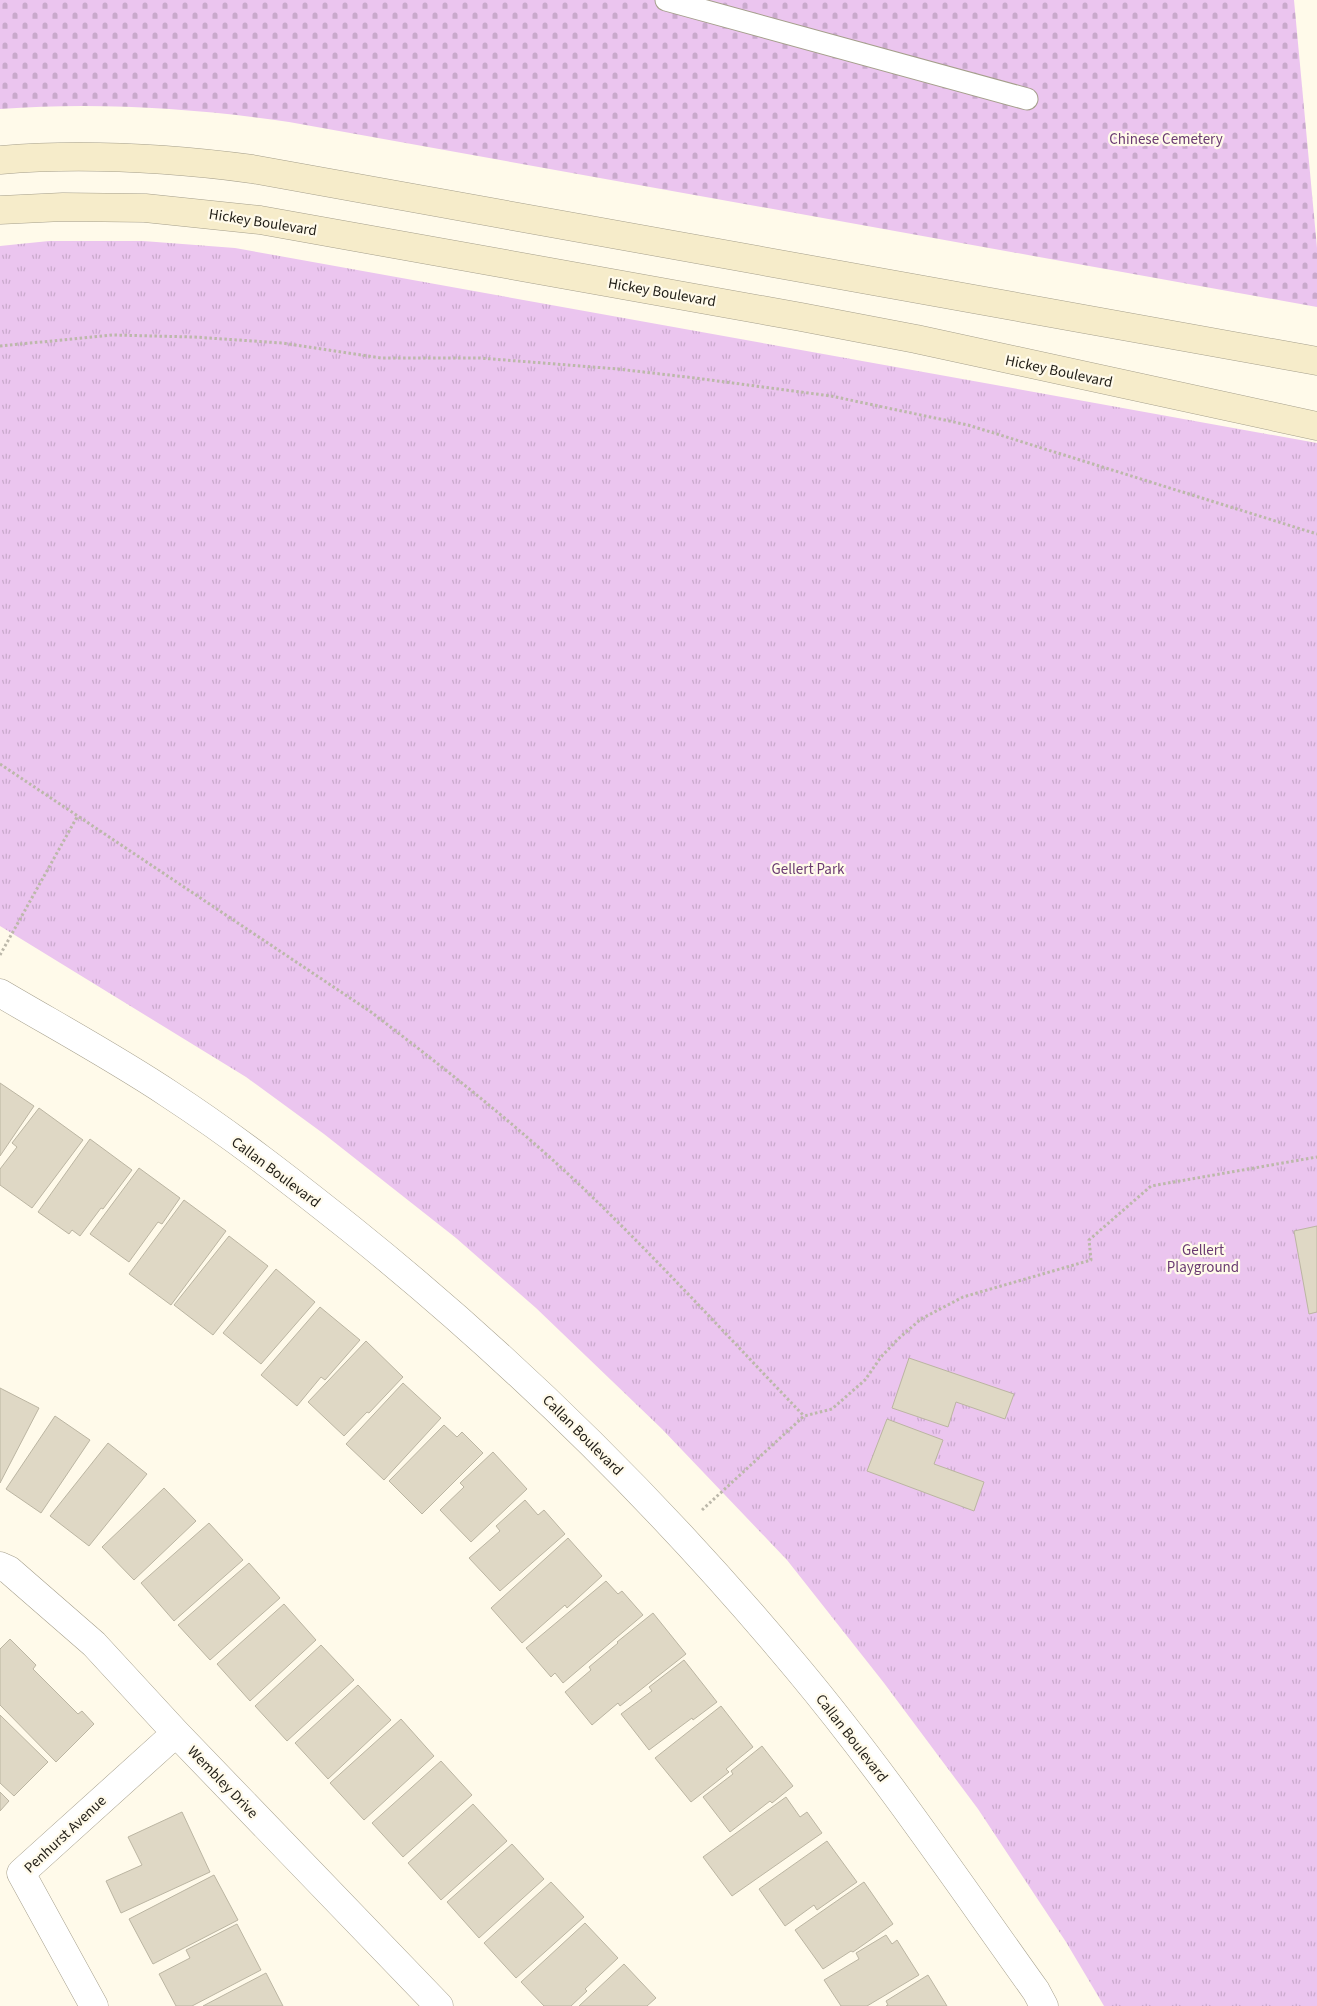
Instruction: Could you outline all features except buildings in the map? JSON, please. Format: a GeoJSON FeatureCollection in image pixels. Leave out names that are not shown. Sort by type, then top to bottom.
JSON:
{"type":"FeatureCollection","features":[{"type":"Feature","properties":{"kind":"main road"},"geometry":{"type":"LineString","coordinates":[[0,160],[67,157],[137,158],[252,168],[1317,361]]}},
{"type":"Feature","properties":{"kind":"main road","name":"Hickey Boulevard"},"geometry":{"type":"LineString","coordinates":[[0,210],[63,207],[145,208],[260,220],[916,339],[1317,426]]}},
{"type":"Feature","properties":{"kind":"street","name":"Callan Boulevard"},"geometry":{"type":"LineString","coordinates":[[0,993],[169,1093],[303,1191],[418,1283],[538,1391],[636,1488],[724,1582],[799,1670],[864,1753],[1036,1991],[1044,2006]]}},
{"type":"Feature","properties":{"kind":"street","name":"Wembley Drive"},"geometry":{"type":"LineString","coordinates":[[0,1566],[9,1570],[94,1644],[176,1733],[439,2006]]}},
{"type":"Feature","properties":{"kind":"street","name":"Penhurst Avenue"},"geometry":{"type":"LineString","coordinates":[[94,2006],[20,1873],[176,1733]]}},
{"type":"Feature","properties":{"kind":"lane"},"geometry":{"type":"LineString","coordinates":[[666,0],[1027,99]]}},
{"type":"Feature","properties":{"kind":"path"},"geometry":{"type":"LineString","coordinates":[[0,346],[113,335],[194,337],[282,343],[381,358],[480,358],[618,370],[831,396],[968,425],[1317,534]]}},
{"type":"Feature","properties":{"kind":"path"},"geometry":{"type":"LineString","coordinates":[[0,764],[371,1012],[505,1118],[589,1194],[657,1262],[804,1416]]}},
{"type":"Feature","properties":{"kind":"path"},"geometry":{"type":"LineString","coordinates":[[0,955],[77,817]]}},
{"type":"Feature","properties":{"kind":"path"},"geometry":{"type":"LineString","coordinates":[[678,1533],[804,1416],[832,1409],[865,1380],[881,1356],[921,1319],[964,1297],[1091,1260],[1089,1240],[1151,1186],[1317,1157]]}},
{"type":"Feature","properties":{"kind":"green space","name":"Chinese Cemetery"},"geometry":{"type":"Polygon","coordinates":[[[0,0],[1294,0],[1317,248],[1317,307],[289,122],[217,113],[109,106],[0,109],[0,0]]]}},
{"type":"Feature","properties":{"kind":"green space","name":"Gellert Park"},"geometry":{"type":"Polygon","coordinates":[[[49,241],[143,241],[235,248],[1317,443],[1317,2006],[1104,2006],[1066,1942],[978,1809],[884,1683],[787,1560],[662,1429],[536,1308],[456,1238],[324,1134],[246,1077],[0,926],[0,246],[49,241]]]}},
{"type":"Feature","properties":{"kind":"park label","name":"Gellert Playground"},"geometry":{"type":"Point","coordinates":[1203,1258]}}]}
